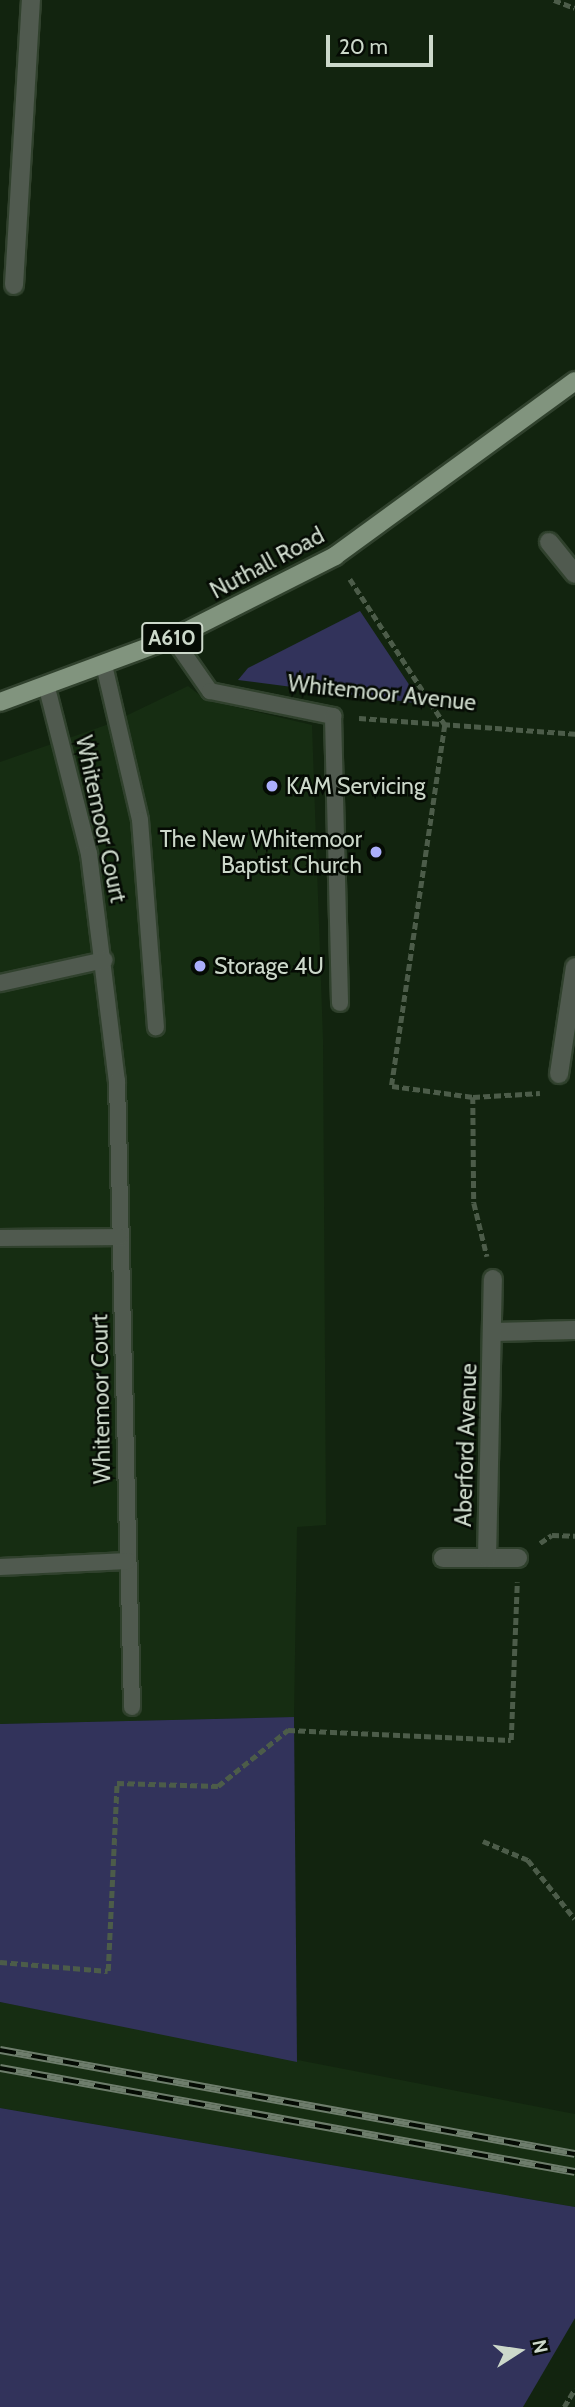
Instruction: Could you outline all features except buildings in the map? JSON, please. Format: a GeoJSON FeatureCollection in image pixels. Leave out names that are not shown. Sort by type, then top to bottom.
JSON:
{"type":"FeatureCollection","features":[{"type":"Feature","properties":{"kind":"main road","name":"Nuthall Road"},"geometry":{"type":"LineString","coordinates":[[0,702],[47,688],[173,638],[335,556],[575,381]]}},
{"type":"Feature","properties":{"kind":"main road","name":"Nuthall Road"},"geometry":{"type":"LineString","coordinates":[[496,441],[575,394]]}},
{"type":"Feature","properties":{"kind":"street"},"geometry":{"type":"LineString","coordinates":[[15,285],[31,0]]}},
{"type":"Feature","properties":{"kind":"street"},"geometry":{"type":"LineString","coordinates":[[549,542],[575,574]]}},
{"type":"Feature","properties":{"kind":"street"},"geometry":{"type":"LineString","coordinates":[[557,1083],[575,968]]}},
{"type":"Feature","properties":{"kind":"street","name":"Aberford Avenue"},"geometry":{"type":"LineString","coordinates":[[487,1558],[493,1279]]}},
{"type":"Feature","properties":{"kind":"street","name":"Aberford Avenue"},"geometry":{"type":"LineString","coordinates":[[493,1332],[575,1330]]}},
{"type":"Feature","properties":{"kind":"street","name":"Aberford Avenue"},"geometry":{"type":"LineString","coordinates":[[443,1558],[518,1558]]}},
{"type":"Feature","properties":{"kind":"lane","name":"Whitemoor Avenue"},"geometry":{"type":"LineString","coordinates":[[173,638],[209,691],[333,716]]}},
{"type":"Feature","properties":{"kind":"lane"},"geometry":{"type":"LineString","coordinates":[[104,665],[140,820],[156,1027]]}},
{"type":"Feature","properties":{"kind":"lane","name":"Whitemoor Court"},"geometry":{"type":"LineString","coordinates":[[47,688],[89,853],[105,960],[117,1081],[132,1707]]}},
{"type":"Feature","properties":{"kind":"lane"},"geometry":{"type":"LineString","coordinates":[[333,716],[341,1003]]}},
{"type":"Feature","properties":{"kind":"lane"},"geometry":{"type":"LineString","coordinates":[[0,983],[105,960]]}},
{"type":"Feature","properties":{"kind":"lane"},"geometry":{"type":"LineString","coordinates":[[0,1238],[120,1237]]}},
{"type":"Feature","properties":{"kind":"lane"},"geometry":{"type":"LineString","coordinates":[[0,1567],[128,1561]]}},
{"type":"Feature","properties":{"kind":"path"},"geometry":{"type":"LineString","coordinates":[[554,0],[575,8]]}},
{"type":"Feature","properties":{"kind":"path"},"geometry":{"type":"LineString","coordinates":[[335,556],[446,725],[392,1086],[473,1097],[557,1083]]}},
{"type":"Feature","properties":{"kind":"path","name":"Whitemoor Avenue"},"geometry":{"type":"LineString","coordinates":[[333,716],[575,734]]}},
{"type":"Feature","properties":{"kind":"path"},"geometry":{"type":"LineString","coordinates":[[473,1097],[474,1203],[493,1279]]}},
{"type":"Feature","properties":{"kind":"path"},"geometry":{"type":"LineString","coordinates":[[0,1962],[108,1971],[117,1783],[218,1786],[288,1730],[511,1740],[518,1558],[552,1535],[575,1536]]}},
{"type":"Feature","properties":{"kind":"path"},"geometry":{"type":"LineString","coordinates":[[483,1841],[528,1860],[575,1919]]}},
{"type":"Feature","properties":{"kind":"path"},"geometry":{"type":"LineString","coordinates":[[564,2407],[575,2389]]}},
{"type":"Feature","properties":{"kind":"shaded area"},"geometry":{"type":"Polygon","coordinates":[[[360,611],[418,698],[415,703],[238,680],[248,668],[360,611]]]}},
{"type":"Feature","properties":{"kind":"shaded area"},"geometry":{"type":"Polygon","coordinates":[[[188,686],[206,700],[312,725],[323,1039],[326,1525],[297,1527],[294,1717],[0,1724],[0,762],[109,724],[188,686]]]}},
{"type":"Feature","properties":{"kind":"shaded area"},"geometry":{"type":"Polygon","coordinates":[[[294,1717],[297,2062],[0,2002],[0,1724],[294,1717]]]}},
{"type":"Feature","properties":{"kind":"shaded area"},"geometry":{"type":"Polygon","coordinates":[[[0,2002],[575,2114],[575,2207],[0,2108],[0,2002]]]}},
{"type":"Feature","properties":{"kind":"shaded area"},"geometry":{"type":"Polygon","coordinates":[[[0,2108],[575,2207],[575,2318],[523,2407],[0,2407],[0,2108]]]}},
{"type":"Feature","properties":{"kind":"railway"},"geometry":{"type":"LineString","coordinates":[[0,2050],[575,2154]]}},
{"type":"Feature","properties":{"kind":"railway"},"geometry":{"type":"LineString","coordinates":[[0,2068],[575,2172]]}},
{"type":"Feature","properties":{"kind":"place","name":"KAM Servicing"},"geometry":{"type":"Point","coordinates":[272,786]}},
{"type":"Feature","properties":{"kind":"place","name":"The New Whitemoor Baptist Church"},"geometry":{"type":"Point","coordinates":[376,852]}},
{"type":"Feature","properties":{"kind":"place","name":"Storage 4U"},"geometry":{"type":"Point","coordinates":[200,966]}}]}
